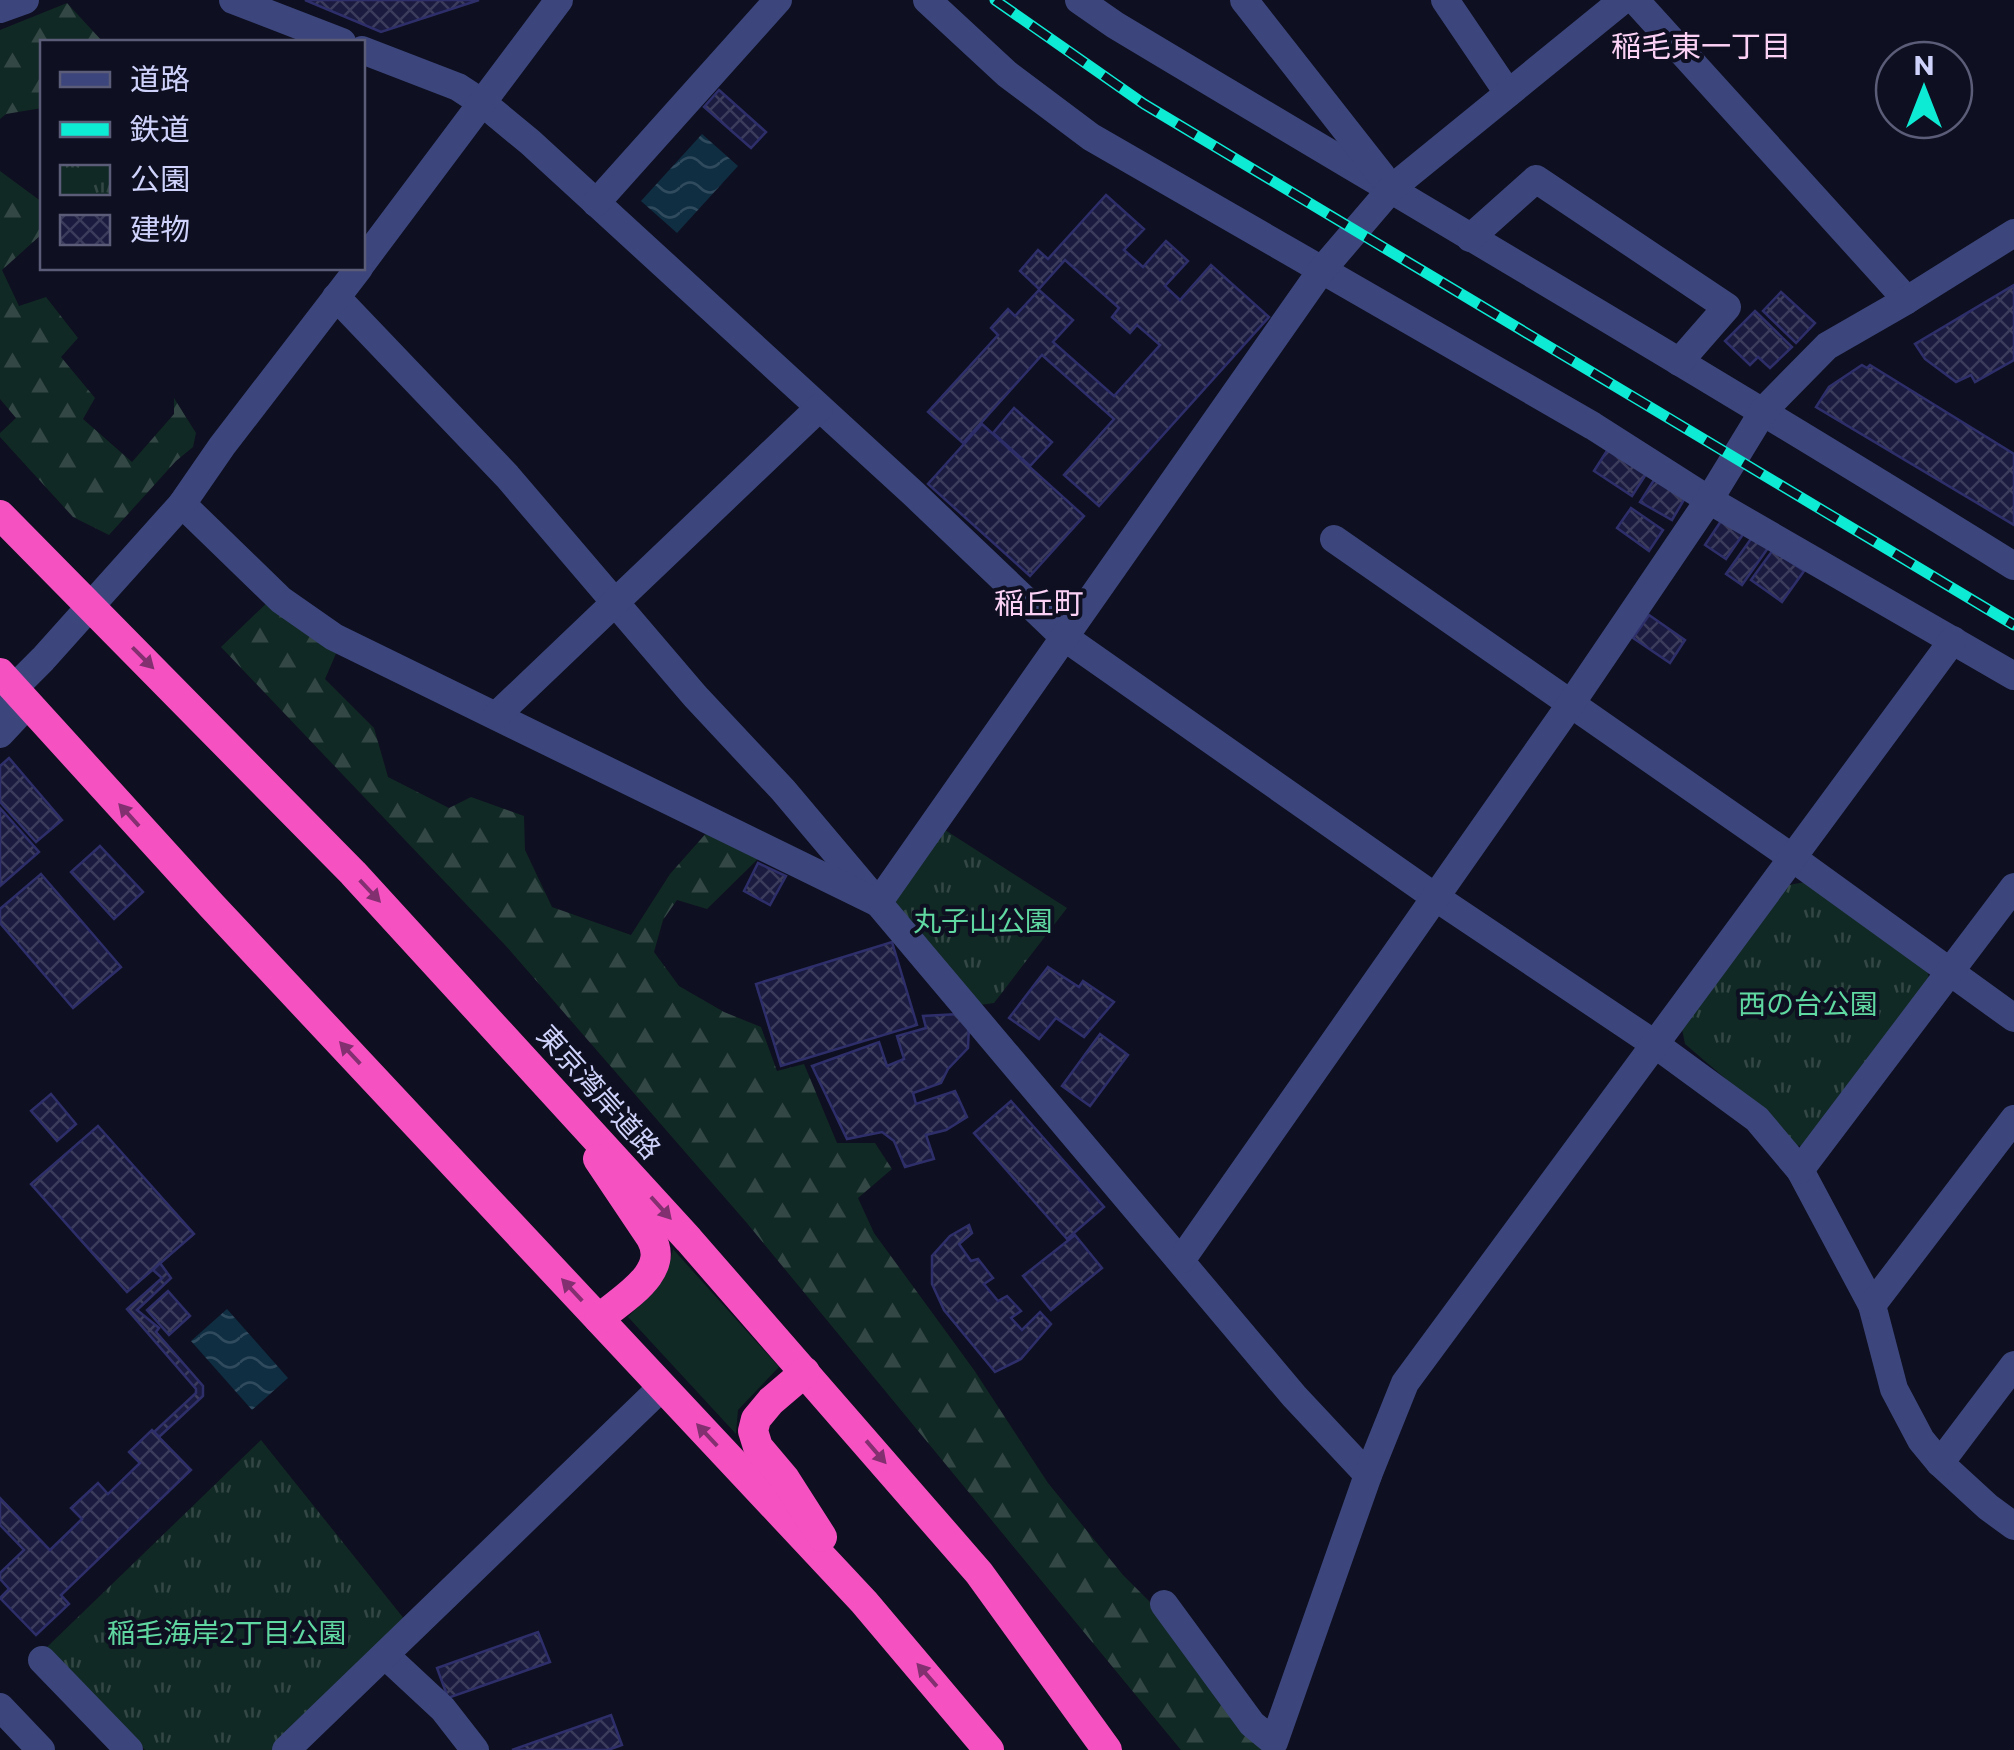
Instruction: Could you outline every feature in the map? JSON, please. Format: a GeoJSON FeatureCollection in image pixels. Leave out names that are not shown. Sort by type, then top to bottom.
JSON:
{"type":"FeatureCollection","features":[{"type":"Feature","properties":{"kind":"highway","name":"東京湾岸道路"},"geometry":{"type":"LineString","coordinates":[[0,515],[276,791],[567,1104],[979,1573],[1107,1750]]}},
{"type":"Feature","properties":{"kind":"highway"},"geometry":{"type":"LineString","coordinates":[[6,686],[864,1602],[989,1750]]}},
{"type":"Feature","properties":{"kind":"highway"},"geometry":{"type":"LineString","coordinates":[[567,1104],[613,1186],[651,1238],[657,1253],[654,1269],[599,1320]]}},
{"type":"Feature","properties":{"kind":"highway"},"geometry":{"type":"LineString","coordinates":[[806,1372],[764,1410],[753,1431],[758,1447],[784,1479],[864,1602]]}},
{"type":"Feature","properties":{"kind":"street"},"geometry":{"type":"LineString","coordinates":[[0,8],[25,0]]}},
{"type":"Feature","properties":{"kind":"street"},"geometry":{"type":"LineString","coordinates":[[232,0],[337,40]]}},
{"type":"Feature","properties":{"kind":"street"},"geometry":{"type":"LineString","coordinates":[[365,260],[558,0]]}},
{"type":"Feature","properties":{"kind":"street"},"geometry":{"type":"LineString","coordinates":[[596,203],[778,0]]}},
{"type":"Feature","properties":{"kind":"street"},"geometry":{"type":"LineString","coordinates":[[926,0],[1006,74],[1091,137],[1327,264],[2014,676]]}},
{"type":"Feature","properties":{"kind":"street"},"geometry":{"type":"LineString","coordinates":[[1079,0],[1389,192],[1680,362],[2014,566]]}},
{"type":"Feature","properties":{"kind":"street"},"geometry":{"type":"LineString","coordinates":[[1244,0],[1389,192]]}},
{"type":"Feature","properties":{"kind":"street"},"geometry":{"type":"LineString","coordinates":[[1444,0],[1508,92]]}},
{"type":"Feature","properties":{"kind":"street"},"geometry":{"type":"LineString","coordinates":[[878,903],[1327,264],[1389,192],[1623,0]]}},
{"type":"Feature","properties":{"kind":"street"},"geometry":{"type":"LineString","coordinates":[[1635,0],[1908,300]]}},
{"type":"Feature","properties":{"kind":"street"},"geometry":{"type":"LineString","coordinates":[[365,51],[458,87],[484,104],[914,494],[1064,637],[1435,897],[1656,1045],[1757,1119],[1800,1170],[1872,1306],[1894,1389],[1921,1440],[1988,1508],[2014,1526]]}},
{"type":"Feature","properties":{"kind":"street"},"geometry":{"type":"LineString","coordinates":[[1470,238],[1536,179],[1728,307],[1680,362]]}},
{"type":"Feature","properties":{"kind":"street"},"geometry":{"type":"LineString","coordinates":[[1182,1259],[1570,705],[1712,495],[1761,414],[1827,346],[2014,233]]}},
{"type":"Feature","properties":{"kind":"street"},"geometry":{"type":"LineString","coordinates":[[0,734],[6,686],[43,659],[182,504],[357,270]]}},
{"type":"Feature","properties":{"kind":"street"},"geometry":{"type":"LineString","coordinates":[[336,297],[507,476],[616,600],[1182,1259],[1294,1396],[1368,1475]]}},
{"type":"Feature","properties":{"kind":"street"},"geometry":{"type":"LineString","coordinates":[[497,715],[819,408]]}},
{"type":"Feature","properties":{"kind":"street"},"geometry":{"type":"LineString","coordinates":[[182,504],[281,600],[334,637],[878,903]]}},
{"type":"Feature","properties":{"kind":"street"},"geometry":{"type":"LineString","coordinates":[[1334,539],[1794,859],[2014,1018]]}},
{"type":"Feature","properties":{"kind":"street"},"geometry":{"type":"LineString","coordinates":[[1164,1604],[1252,1724],[1274,1742],[1368,1475],[1405,1383],[1953,640]]}},
{"type":"Feature","properties":{"kind":"street"},"geometry":{"type":"LineString","coordinates":[[1800,1170],[2014,887]]}},
{"type":"Feature","properties":{"kind":"street"},"geometry":{"type":"LineString","coordinates":[[1872,1306],[2014,1119]]}},
{"type":"Feature","properties":{"kind":"street"},"geometry":{"type":"LineString","coordinates":[[1940,1462],[2014,1365]]}},
{"type":"Feature","properties":{"kind":"street"},"geometry":{"type":"LineString","coordinates":[[286,1750],[662,1387]]}},
{"type":"Feature","properties":{"kind":"street"},"geometry":{"type":"LineString","coordinates":[[386,1656],[444,1708],[474,1750]]}},
{"type":"Feature","properties":{"kind":"street"},"geometry":{"type":"LineString","coordinates":[[42,1660],[129,1750]]}},
{"type":"Feature","properties":{"kind":"street"},"geometry":{"type":"LineString","coordinates":[[0,1707],[41,1750]]}},
{"type":"Feature","properties":{"kind":"green space"},"geometry":{"type":"Polygon","coordinates":[[[67,3],[101,40],[40,40],[40,108],[6,114],[0,119],[0,30],[67,3]]]}},
{"type":"Feature","properties":{"kind":"green space"},"geometry":{"type":"Polygon","coordinates":[[[0,171],[40,201],[40,236],[2,270],[19,306],[46,297],[78,338],[61,357],[95,398],[83,419],[132,462],[174,414],[174,398],[196,433],[193,447],[109,535],[73,517],[0,437],[16,418],[0,399],[0,171]]]}},
{"type":"Feature","properties":{"kind":"green space"},"geometry":{"type":"Polygon","coordinates":[[[272,598],[338,649],[325,679],[374,728],[388,777],[449,808],[471,797],[524,816],[525,850],[552,907],[631,935],[670,874],[709,830],[762,855],[707,909],[677,900],[663,920],[654,952],[679,986],[724,1012],[761,1027],[777,1071],[804,1064],[837,1143],[875,1143],[892,1169],[858,1198],[874,1233],[974,1370],[1048,1483],[1123,1575],[1278,1750],[1181,1750],[746,1222],[506,946],[221,647],[272,598]]]}},
{"type":"Feature","properties":{"kind":"green space","name":"丸子山公園"},"geometry":{"type":"Polygon","coordinates":[[[945,830],[1067,908],[994,1003],[980,1005],[898,911],[895,897],[945,830]]]}},
{"type":"Feature","properties":{"kind":"green space","name":"西の台公園"},"geometry":{"type":"Polygon","coordinates":[[[1805,882],[1926,965],[1930,983],[1809,1147],[1794,1145],[1747,1097],[1685,1044],[1682,1029],[1789,885],[1805,882]]]}},
{"type":"Feature","properties":{"kind":"green space"},"geometry":{"type":"Polygon","coordinates":[[[673,1249],[779,1367],[738,1410],[736,1434],[628,1317],[662,1278],[673,1249]]]}},
{"type":"Feature","properties":{"kind":"green space","name":"稲毛海岸2丁目公園"},"geometry":{"type":"Polygon","coordinates":[[[261,1440],[405,1620],[272,1750],[145,1750],[46,1648],[261,1440]]]}},
{"type":"Feature","properties":{"kind":"water"},"geometry":{"type":"Polygon","coordinates":[[[702,134],[738,166],[677,233],[641,201],[702,134]]]}},
{"type":"Feature","properties":{"kind":"water"},"geometry":{"type":"Polygon","coordinates":[[[227,1309],[288,1378],[252,1410],[191,1341],[227,1309]]]}},
{"type":"Feature","properties":{"kind":"building"},"geometry":{"type":"Polygon","coordinates":[[[305,0],[479,0],[381,32],[305,0]]]}},
{"type":"Feature","properties":{"kind":"building"},"geometry":{"type":"Polygon","coordinates":[[[719,90],[766,132],[751,148],[704,107],[719,90]]]}},
{"type":"Feature","properties":{"kind":"building"},"geometry":{"type":"Polygon","coordinates":[[[1106,195],[1144,229],[1124,250],[1143,267],[1166,241],[1188,261],[1165,286],[1180,300],[1211,265],[1269,317],[1099,506],[1064,475],[1114,419],[1042,355],[963,443],[928,412],[998,335],[991,328],[1008,309],[1015,316],[1039,290],[1073,320],[1053,342],[1114,396],[1160,345],[1137,325],[1130,333],[1112,317],[1119,308],[1065,260],[1039,289],[1020,271],[1038,250],[1048,259],[1106,195]]]}},
{"type":"Feature","properties":{"kind":"building"},"geometry":{"type":"Polygon","coordinates":[[[2014,285],[2014,360],[1975,382],[1971,375],[1956,382],[1925,359],[1915,344],[2014,285]]]}},
{"type":"Feature","properties":{"kind":"building"},"geometry":{"type":"Polygon","coordinates":[[[1781,292],[1815,323],[1796,343],[1763,311],[1781,292]]]}},
{"type":"Feature","properties":{"kind":"building"},"geometry":{"type":"Polygon","coordinates":[[[1755,311],[1792,347],[1770,368],[1758,357],[1750,365],[1725,341],[1755,311]]]}},
{"type":"Feature","properties":{"kind":"building"},"geometry":{"type":"Polygon","coordinates":[[[1862,365],[1870,365],[2014,454],[2014,525],[1816,407],[1829,387],[1862,365]]]}},
{"type":"Feature","properties":{"kind":"building"},"geometry":{"type":"Polygon","coordinates":[[[1014,408],[1052,442],[1030,466],[993,433],[1014,408]]]}},
{"type":"Feature","properties":{"kind":"building"},"geometry":{"type":"Polygon","coordinates":[[[982,424],[1084,516],[1030,576],[928,484],[982,424]]]}},
{"type":"Feature","properties":{"kind":"building"},"geometry":{"type":"Polygon","coordinates":[[[1610,446],[1648,471],[1632,496],[1594,471],[1610,446]]]}},
{"type":"Feature","properties":{"kind":"building"},"geometry":{"type":"Polygon","coordinates":[[[1654,480],[1685,498],[1672,520],[1640,502],[1654,480]]]}},
{"type":"Feature","properties":{"kind":"building"},"geometry":{"type":"Polygon","coordinates":[[[1631,508],[1663,530],[1649,551],[1617,528],[1631,508]]]}},
{"type":"Feature","properties":{"kind":"building"},"geometry":{"type":"Polygon","coordinates":[[[1725,515],[1746,530],[1726,559],[1705,545],[1725,515]]]}},
{"type":"Feature","properties":{"kind":"building"},"geometry":{"type":"Polygon","coordinates":[[[1753,536],[1768,548],[1742,585],[1726,574],[1753,536]]]}},
{"type":"Feature","properties":{"kind":"building"},"geometry":{"type":"Polygon","coordinates":[[[1773,550],[1804,571],[1782,602],[1751,580],[1773,550]]]}},
{"type":"Feature","properties":{"kind":"building"},"geometry":{"type":"Polygon","coordinates":[[[1649,615],[1685,640],[1670,663],[1633,638],[1649,615]]]}},
{"type":"Feature","properties":{"kind":"building"},"geometry":{"type":"Polygon","coordinates":[[[9,758],[62,820],[36,842],[0,802],[0,766],[9,758]]]}},
{"type":"Feature","properties":{"kind":"building"},"geometry":{"type":"Polygon","coordinates":[[[0,808],[39,852],[0,886],[0,808]]]}},
{"type":"Feature","properties":{"kind":"building"},"geometry":{"type":"Polygon","coordinates":[[[100,846],[143,892],[114,919],[71,872],[100,846]]]}},
{"type":"Feature","properties":{"kind":"building"},"geometry":{"type":"Polygon","coordinates":[[[758,863],[786,876],[770,905],[744,891],[758,863]]]}},
{"type":"Feature","properties":{"kind":"building"},"geometry":{"type":"Polygon","coordinates":[[[41,874],[121,967],[73,1008],[0,923],[0,909],[41,874]]]}},
{"type":"Feature","properties":{"kind":"building"},"geometry":{"type":"Polygon","coordinates":[[[892,942],[917,1025],[781,1066],[756,984],[892,942]]]}},
{"type":"Feature","properties":{"kind":"building"},"geometry":{"type":"Polygon","coordinates":[[[1048,967],[1079,987],[1083,981],[1114,1002],[1084,1037],[1056,1018],[1039,1039],[1009,1018],[1048,967]]]}},
{"type":"Feature","properties":{"kind":"building"},"geometry":{"type":"Polygon","coordinates":[[[959,1014],[969,1025],[968,1048],[948,1069],[941,1083],[913,1093],[916,1104],[955,1091],[967,1117],[946,1130],[926,1135],[934,1159],[905,1167],[894,1141],[882,1132],[847,1139],[812,1066],[879,1042],[887,1066],[904,1059],[897,1036],[926,1028],[923,1016],[959,1014]]]}},
{"type":"Feature","properties":{"kind":"building"},"geometry":{"type":"Polygon","coordinates":[[[1100,1034],[1128,1055],[1090,1106],[1062,1086],[1100,1034]]]}},
{"type":"Feature","properties":{"kind":"building"},"geometry":{"type":"Polygon","coordinates":[[[51,1094],[76,1124],[57,1141],[31,1111],[51,1094]]]}},
{"type":"Feature","properties":{"kind":"building"},"geometry":{"type":"Polygon","coordinates":[[[1011,1101],[1104,1207],[1067,1239],[974,1133],[1011,1101]]]}},
{"type":"Feature","properties":{"kind":"building"},"geometry":{"type":"Polygon","coordinates":[[[98,1126],[194,1234],[127,1292],[31,1184],[98,1126]]]}},
{"type":"Feature","properties":{"kind":"building"},"geometry":{"type":"Polygon","coordinates":[[[969,1225],[972,1233],[959,1244],[971,1261],[978,1259],[993,1278],[984,1284],[998,1301],[1007,1296],[1021,1311],[1011,1318],[1022,1330],[1040,1312],[1051,1324],[1021,1359],[995,1372],[944,1310],[932,1284],[932,1256],[950,1236],[969,1225]]]}},
{"type":"Feature","properties":{"kind":"building"},"geometry":{"type":"Polygon","coordinates":[[[1075,1235],[1102,1268],[1051,1310],[1023,1276],[1075,1235]]]}},
{"type":"Feature","properties":{"kind":"building"},"geometry":{"type":"Polygon","coordinates":[[[160,1263],[171,1278],[137,1310],[159,1328],[156,1332],[203,1386],[203,1396],[159,1437],[154,1432],[196,1393],[127,1309],[162,1278],[153,1270],[160,1263]]]}},
{"type":"Feature","properties":{"kind":"building"},"geometry":{"type":"Polygon","coordinates":[[[168,1291],[190,1316],[169,1335],[147,1310],[168,1291]]]}},
{"type":"Feature","properties":{"kind":"building"},"geometry":{"type":"Polygon","coordinates":[[[152,1430],[191,1470],[61,1595],[69,1604],[36,1635],[0,1598],[9,1589],[0,1573],[24,1550],[0,1525],[0,1498],[50,1550],[82,1519],[71,1508],[98,1483],[108,1494],[140,1463],[129,1452],[152,1430]]]}},
{"type":"Feature","properties":{"kind":"building"},"geometry":{"type":"Polygon","coordinates":[[[538,1632],[550,1662],[448,1698],[437,1668],[538,1632]]]}},
{"type":"Feature","properties":{"kind":"building"},"geometry":{"type":"Polygon","coordinates":[[[611,1715],[622,1745],[608,1750],[512,1750],[611,1715]]]}},
{"type":"Feature","properties":{"kind":"railway"},"geometry":{"type":"LineString","coordinates":[[995,0],[1144,104],[2014,625]]}},
{"type":"Feature","properties":{"kind":"district","name":"稲毛東一丁目"},"geometry":{"type":"Point","coordinates":[1701,47]}},
{"type":"Feature","properties":{"kind":"district","name":"稲丘町"},"geometry":{"type":"Point","coordinates":[1039,604]}}]}
